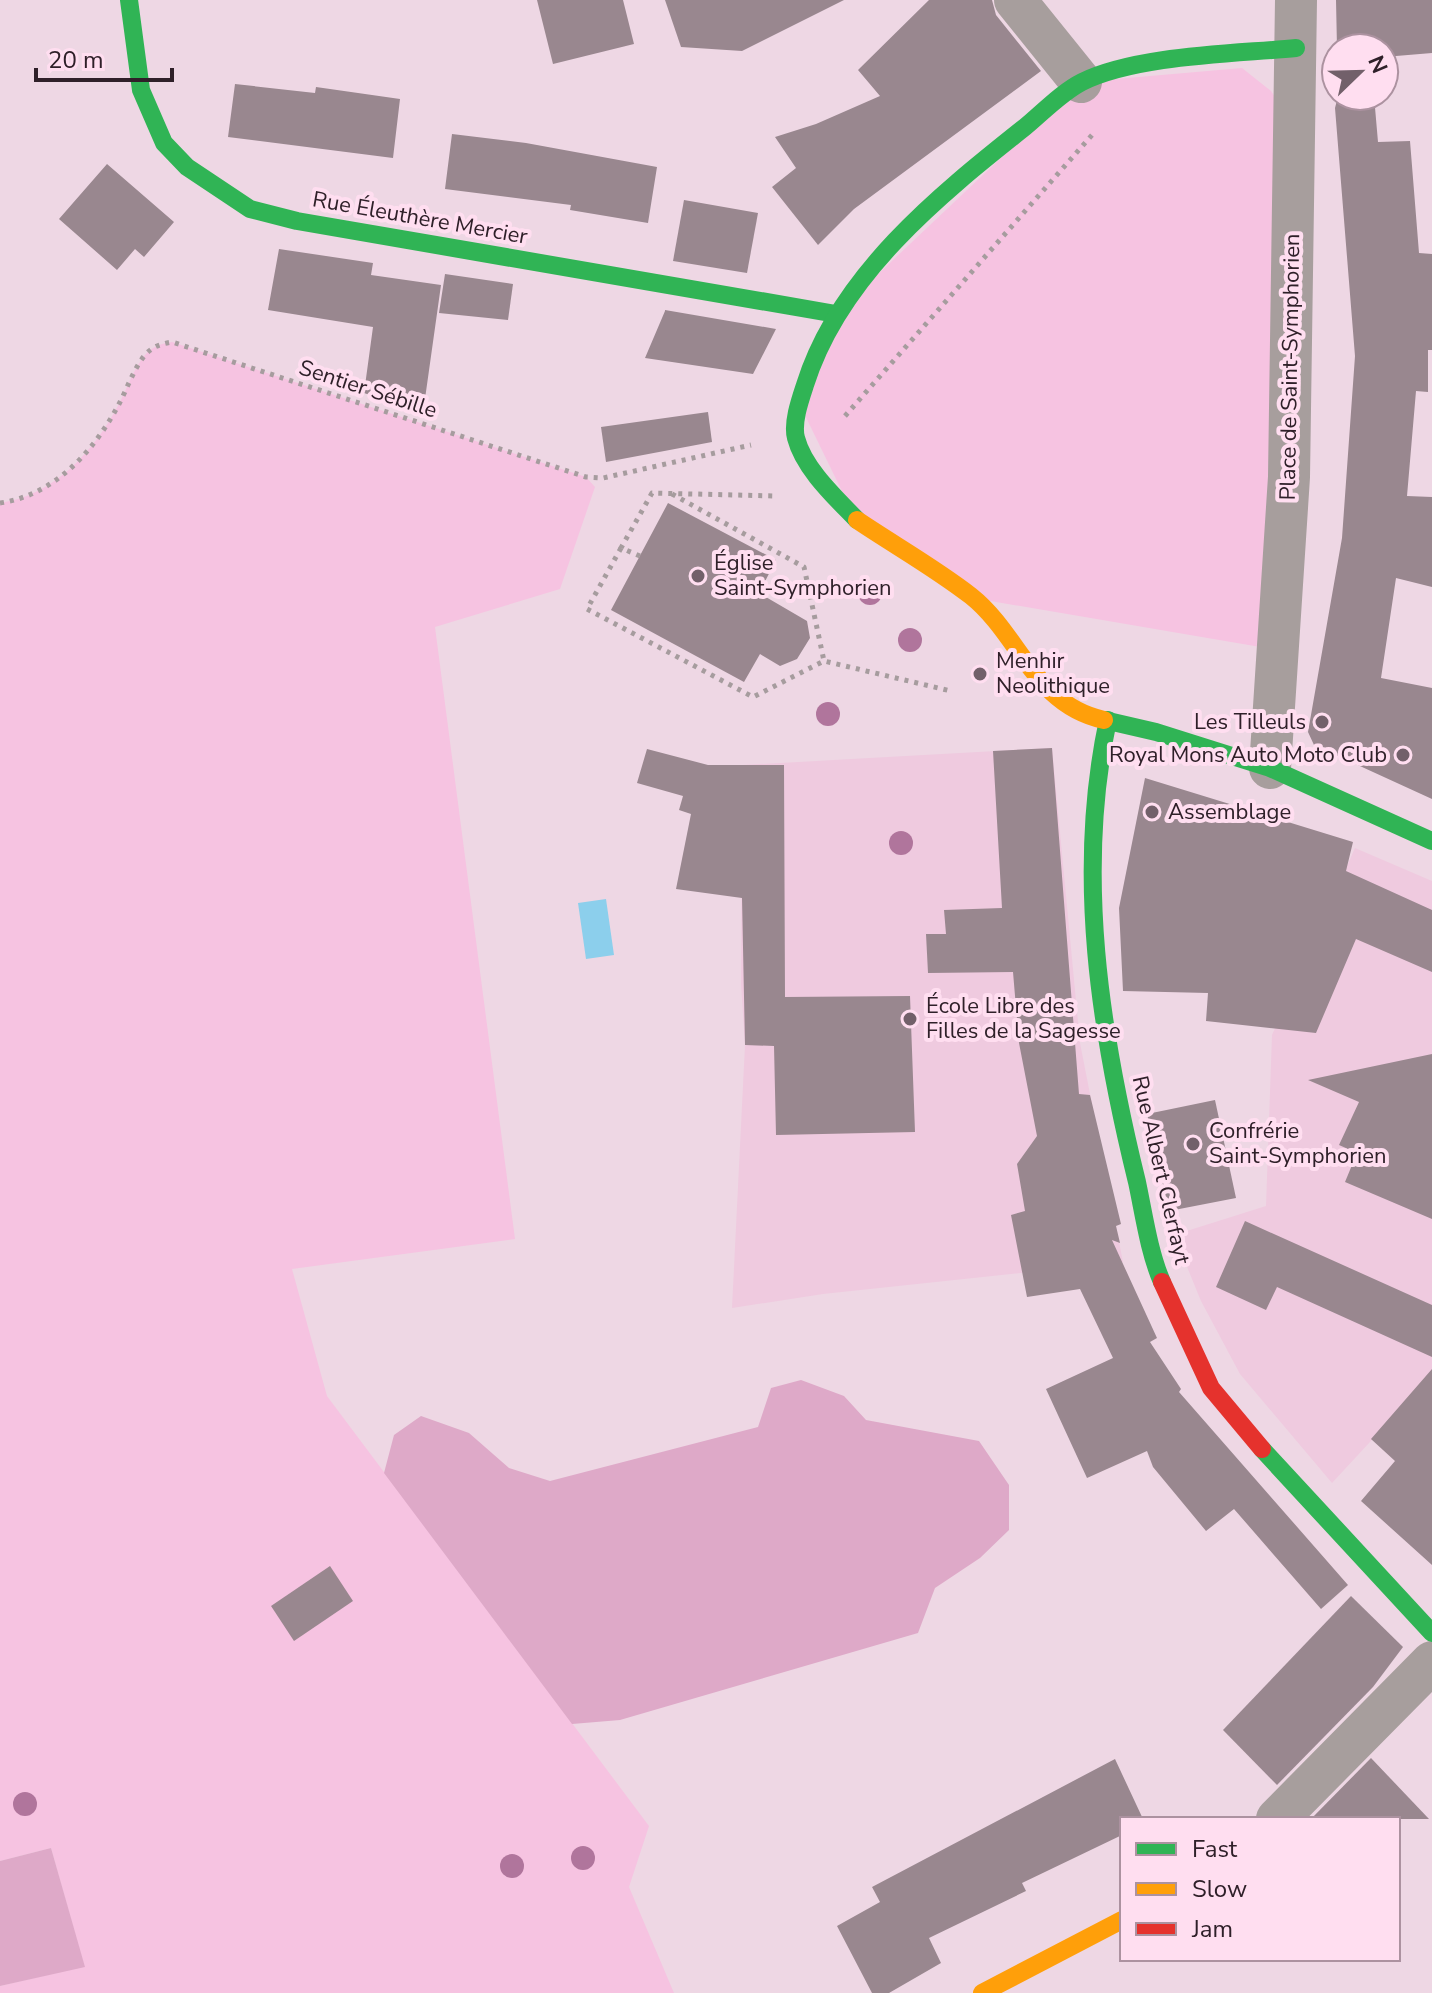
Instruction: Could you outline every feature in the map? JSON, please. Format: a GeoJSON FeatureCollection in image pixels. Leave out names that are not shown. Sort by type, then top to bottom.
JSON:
{"type":"FeatureCollection","features":[{"type":"Feature","properties":{"kind":"street","name":"Rue Éleuthère Mercier"},"geometry":{"type":"LineString","coordinates":[[129,0],[141,90],[164,143],[187,167],[250,209],[297,221],[836,314]]}},
{"type":"Feature","properties":{"kind":"street"},"geometry":{"type":"LineString","coordinates":[[1015,0],[1081,82]]}},
{"type":"Feature","properties":{"kind":"street","name":"Place de Saint-Symphorien"},"geometry":{"type":"LineString","coordinates":[[1270,768],[1289,477],[1296,0]]}},
{"type":"Feature","properties":{"kind":"street"},"geometry":{"type":"LineString","coordinates":[[1296,48],[1155,61],[1081,82],[991,154],[901,235],[836,314],[810,368],[799,403],[795,436],[805,460],[856,520],[973,598],[1049,691],[1085,716],[1270,768],[1432,841]]}},
{"type":"Feature","properties":{"kind":"street","name":"Rue Albert Clerfayt"},"geometry":{"type":"LineString","coordinates":[[1108,720],[1098,767],[1092,858],[1098,991],[1133,1170],[1160,1278],[1211,1388],[1286,1478],[1432,1633]]}},
{"type":"Feature","properties":{"kind":"street"},"geometry":{"type":"LineString","coordinates":[[1279,1817],[1432,1662]]}},
{"type":"Feature","properties":{"kind":"street"},"geometry":{"type":"LineString","coordinates":[[982,1993],[1120,1921]]}},
{"type":"Feature","properties":{"kind":"path"},"geometry":{"type":"LineString","coordinates":[[951,691],[824,661],[753,697],[587,609],[652,493],[786,496],[805,460],[1105,121],[1081,82]]}},
{"type":"Feature","properties":{"kind":"path","name":"Sentier Sébille"},"geometry":{"type":"LineString","coordinates":[[0,503],[45,489],[65,474],[95,441],[117,408],[145,355],[158,344],[172,342],[586,477],[603,478],[795,436]]}},
{"type":"Feature","properties":{"kind":"path"},"geometry":{"type":"LineString","coordinates":[[670,493],[804,567],[824,661]]}},
{"type":"Feature","properties":{"kind":"path"},"geometry":{"type":"LineString","coordinates":[[621,548],[640,556]]}},
{"type":"Feature","properties":{"kind":"shaded area"},"geometry":{"type":"Polygon","coordinates":[[[1242,68],[1271,91],[1295,128],[1278,650],[973,598],[856,520],[799,403],[836,314],[1081,82],[1242,68]]]}},
{"type":"Feature","properties":{"kind":"shaded area"},"geometry":{"type":"Polygon","coordinates":[[[172,342],[586,477],[595,487],[560,589],[435,627],[515,1239],[292,1269],[327,1396],[649,1826],[629,1887],[674,1993],[0,1993],[0,1986],[84,1966],[51,1848],[0,1861],[0,503],[38,491],[71,468],[98,438],[145,355],[157,346],[172,342]]]}},
{"type":"Feature","properties":{"kind":"shaded area","name":"École Libre des Filles de la Sagesse"},"geometry":{"type":"Polygon","coordinates":[[[1052,748],[1080,1043],[1123,1262],[823,1294],[732,1308],[745,1045],[741,984],[742,765],[1052,748]]]}},
{"type":"Feature","properties":{"kind":"shaded area"},"geometry":{"type":"Polygon","coordinates":[[[1355,848],[1432,881],[1432,1375],[1332,1483],[1240,1374],[1201,1301],[1174,1235],[1266,1206],[1272,1035],[1355,848]]]}},
{"type":"Feature","properties":{"kind":"shaded area"},"geometry":{"type":"Polygon","coordinates":[[[801,1380],[844,1396],[866,1420],[979,1441],[1009,1485],[1009,1530],[980,1558],[935,1588],[918,1633],[620,1720],[572,1724],[384,1473],[394,1435],[421,1416],[469,1433],[509,1468],[550,1481],[758,1427],[771,1388],[801,1380]]]}},
{"type":"Feature","properties":{"kind":"shaded area"},"geometry":{"type":"Polygon","coordinates":[[[51,1848],[85,1967],[0,1986],[0,1861],[51,1848]]]}},
{"type":"Feature","properties":{"kind":"water"},"geometry":{"type":"Polygon","coordinates":[[[606,899],[614,955],[586,959],[578,903],[606,899]]]}},
{"type":"Feature","properties":{"kind":"building"},"geometry":{"type":"Polygon","coordinates":[[[537,0],[623,0],[634,44],[553,64],[537,0]]]}},
{"type":"Feature","properties":{"kind":"building"},"geometry":{"type":"Polygon","coordinates":[[[665,0],[844,0],[742,51],[681,47],[665,0]]]}},
{"type":"Feature","properties":{"kind":"building"},"geometry":{"type":"Polygon","coordinates":[[[929,0],[992,0],[996,15],[1041,71],[854,209],[818,245],[772,187],[796,168],[775,137],[816,124],[880,96],[858,70],[929,0]]]}},
{"type":"Feature","properties":{"kind":"building"},"geometry":{"type":"Polygon","coordinates":[[[1336,0],[1432,0],[1432,53],[1400,56],[1400,32],[1337,32],[1336,0]]]}},
{"type":"Feature","properties":{"kind":"building"},"geometry":{"type":"Polygon","coordinates":[[[235,84],[315,93],[316,87],[400,99],[393,158],[228,137],[235,84]]]}},
{"type":"Feature","properties":{"kind":"building"},"geometry":{"type":"Polygon","coordinates":[[[1335,112],[1375,112],[1378,142],[1410,141],[1419,253],[1432,254],[1432,350],[1428,350],[1428,392],[1416,391],[1407,496],[1432,497],[1432,587],[1396,578],[1381,678],[1432,688],[1432,799],[1314,745],[1308,732],[1342,538],[1355,356],[1335,112]]]}},
{"type":"Feature","properties":{"kind":"building"},"geometry":{"type":"Polygon","coordinates":[[[452,134],[526,143],[657,167],[648,223],[570,210],[571,205],[445,189],[452,134]]]}},
{"type":"Feature","properties":{"kind":"building"},"geometry":{"type":"Polygon","coordinates":[[[107,164],[174,222],[144,257],[135,249],[117,270],[59,219],[107,164]]]}},
{"type":"Feature","properties":{"kind":"building"},"geometry":{"type":"Polygon","coordinates":[[[684,200],[758,213],[747,273],[673,261],[684,200]]]}},
{"type":"Feature","properties":{"kind":"building"},"geometry":{"type":"Polygon","coordinates":[[[279,249],[373,263],[371,275],[441,285],[423,413],[364,393],[373,327],[268,310],[279,249]]]}},
{"type":"Feature","properties":{"kind":"building"},"geometry":{"type":"Polygon","coordinates":[[[445,274],[513,284],[508,320],[439,313],[445,274]]]}},
{"type":"Feature","properties":{"kind":"building"},"geometry":{"type":"Polygon","coordinates":[[[665,310],[776,329],[753,374],[645,358],[665,310]]]}},
{"type":"Feature","properties":{"kind":"building"},"geometry":{"type":"Polygon","coordinates":[[[708,412],[712,442],[606,462],[601,427],[708,412]]]}},
{"type":"Feature","properties":{"kind":"building","name":"Église Saint-Symphorien"},"geometry":{"type":"Polygon","coordinates":[[[668,503],[776,560],[759,593],[807,621],[810,638],[797,659],[780,666],[760,654],[744,682],[611,610],[668,503]]]}},
{"type":"Feature","properties":{"kind":"building"},"geometry":{"type":"Polygon","coordinates":[[[1052,748],[1079,1094],[1090,1095],[1121,1224],[1116,1226],[1120,1243],[1112,1240],[1157,1338],[1150,1342],[1181,1389],[1179,1392],[1348,1585],[1321,1609],[1234,1509],[1206,1531],[1153,1467],[1147,1451],[1087,1478],[1046,1389],[1113,1358],[1080,1289],[1027,1297],[1011,1215],[1025,1211],[1017,1164],[1037,1136],[1019,1043],[1013,972],[928,973],[926,934],[946,934],[944,910],[1002,908],[993,751],[1052,748]]]}},
{"type":"Feature","properties":{"kind":"building"},"geometry":{"type":"Polygon","coordinates":[[[647,749],[708,765],[784,765],[785,997],[910,996],[915,1132],[776,1135],[774,1046],[745,1045],[742,898],[676,889],[691,814],[679,810],[683,796],[637,783],[647,749]]]}},
{"type":"Feature","properties":{"kind":"building"},"geometry":{"type":"Polygon","coordinates":[[[1145,778],[1353,842],[1346,871],[1432,910],[1432,972],[1356,939],[1316,1033],[1206,1021],[1208,993],[1123,991],[1119,908],[1145,778]]]}},
{"type":"Feature","properties":{"kind":"building"},"geometry":{"type":"Polygon","coordinates":[[[1432,1054],[1432,1219],[1345,1182],[1357,1153],[1339,1145],[1359,1102],[1308,1080],[1432,1054]]]}},
{"type":"Feature","properties":{"kind":"building"},"geometry":{"type":"Polygon","coordinates":[[[1215,1100],[1236,1198],[1169,1211],[1147,1114],[1215,1100]]]}},
{"type":"Feature","properties":{"kind":"building"},"geometry":{"type":"Polygon","coordinates":[[[1245,1221],[1432,1305],[1432,1357],[1277,1287],[1266,1310],[1216,1287],[1245,1221]]]}},
{"type":"Feature","properties":{"kind":"building"},"geometry":{"type":"Polygon","coordinates":[[[1432,1369],[1432,1565],[1361,1501],[1395,1461],[1371,1439],[1432,1369]]]}},
{"type":"Feature","properties":{"kind":"building"},"geometry":{"type":"Polygon","coordinates":[[[330,1566],[353,1601],[294,1641],[271,1606],[330,1566]]]}},
{"type":"Feature","properties":{"kind":"building"},"geometry":{"type":"Polygon","coordinates":[[[1351,1596],[1403,1647],[1373,1687],[1277,1785],[1223,1730],[1351,1596]]]}},
{"type":"Feature","properties":{"kind":"building"},"geometry":{"type":"Polygon","coordinates":[[[1371,1758],[1429,1819],[1400,1817],[1313,1817],[1371,1758]]]}},
{"type":"Feature","properties":{"kind":"building"},"geometry":{"type":"Polygon","coordinates":[[[1115,1759],[1142,1817],[1120,1817],[1120,1836],[1022,1883],[1026,1891],[929,1938],[941,1963],[889,1993],[872,1993],[837,1926],[880,1902],[872,1887],[1115,1759]]]}},
{"type":"Feature","properties":{"kind":"traffic: fast"},"geometry":{"type":"LineString","coordinates":[[129,0],[141,90],[164,143],[187,167],[250,209],[297,221],[836,314]]}},
{"type":"Feature","properties":{"kind":"traffic: fast"},"geometry":{"type":"LineString","coordinates":[[857,520],[806,461],[796,438],[796,419],[821,345],[841,308],[895,241],[959,181],[1082,82],[1104,73],[1158,61],[1296,48]]}},
{"type":"Feature","properties":{"kind":"traffic: fast"},"geometry":{"type":"LineString","coordinates":[[1104,720],[1156,732],[1270,768],[1432,841]]}},
{"type":"Feature","properties":{"kind":"traffic: fast"},"geometry":{"type":"LineString","coordinates":[[1108,720],[1098,778],[1093,836],[1096,952],[1112,1068],[1147,1233],[1162,1282]]}},
{"type":"Feature","properties":{"kind":"traffic: fast"},"geometry":{"type":"LineString","coordinates":[[1262,1449],[1432,1633]]}},
{"type":"Feature","properties":{"kind":"traffic: slow"},"geometry":{"type":"LineString","coordinates":[[857,520],[971,596],[1061,700],[1080,712],[1104,720]]}},
{"type":"Feature","properties":{"kind":"traffic: slow"},"geometry":{"type":"LineString","coordinates":[[982,1993],[1120,1921]]}},
{"type":"Feature","properties":{"kind":"traffic: jam"},"geometry":{"type":"LineString","coordinates":[[1162,1282],[1211,1388],[1262,1449]]}},
{"type":"Feature","properties":{"kind":"place","name":"Église Saint-Symphorien"},"geometry":{"type":"Point","coordinates":[698,576]}},
{"type":"Feature","properties":{"kind":"place","name":"Menhir Neolithique"},"geometry":{"type":"Point","coordinates":[980,674]}},
{"type":"Feature","properties":{"kind":"place","name":"Les Tilleuls"},"geometry":{"type":"Point","coordinates":[1322,722]}},
{"type":"Feature","properties":{"kind":"place","name":"Royal Mons Auto Moto Club"},"geometry":{"type":"Point","coordinates":[1403,755]}},
{"type":"Feature","properties":{"kind":"place","name":"Assemblage"},"geometry":{"type":"Point","coordinates":[1152,812]}},
{"type":"Feature","properties":{"kind":"place","name":"École Libre des Filles de la Sagesse"},"geometry":{"type":"Point","coordinates":[910,1019]}},
{"type":"Feature","properties":{"kind":"place","name":"Confrérie Saint-Symphorien"},"geometry":{"type":"Point","coordinates":[1193,1144]}}]}
